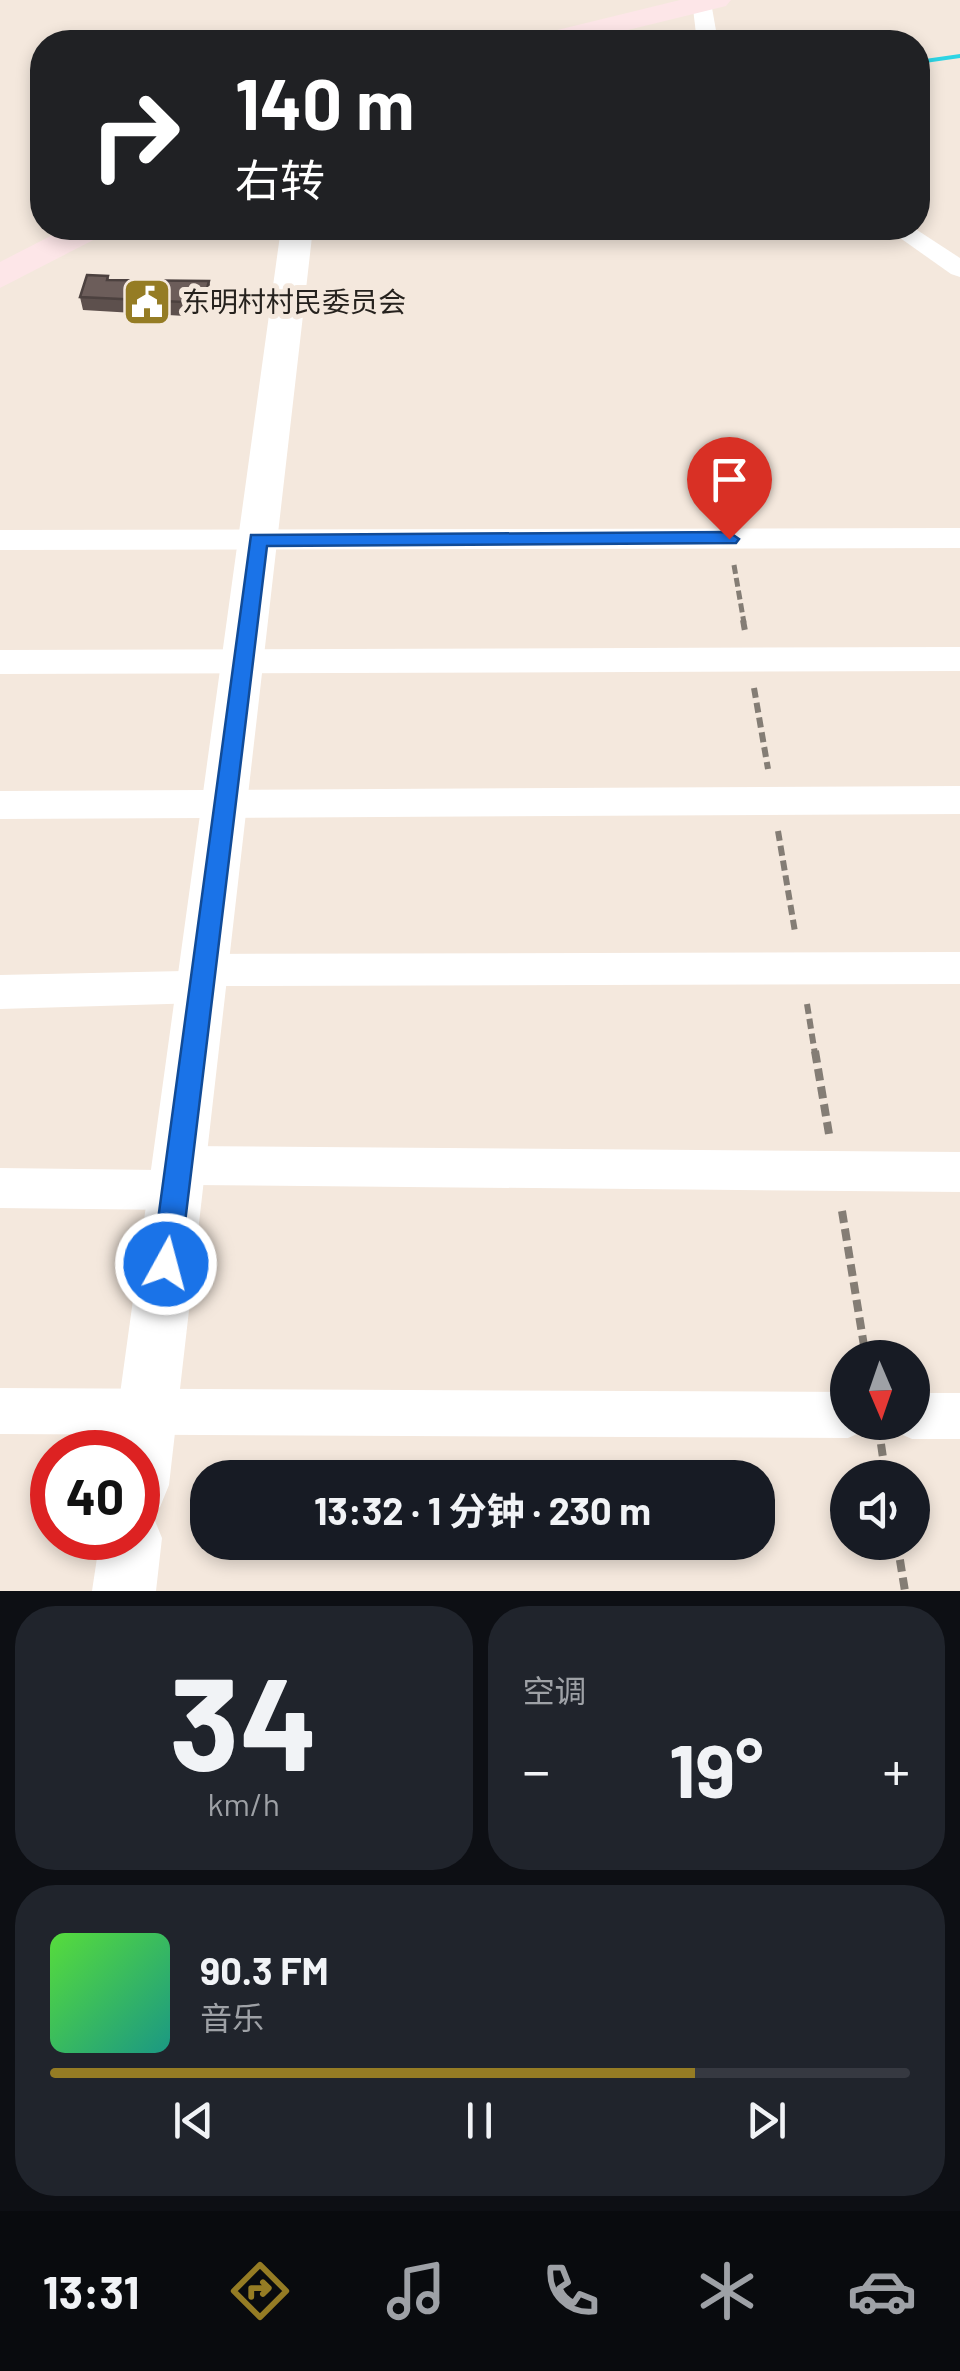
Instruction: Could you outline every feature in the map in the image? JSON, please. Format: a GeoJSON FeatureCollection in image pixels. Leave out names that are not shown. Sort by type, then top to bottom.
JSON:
{"type":"FeatureCollection","features":[{"type":"Feature","properties":{"kind":"main road"},"geometry":{"type":"LineString","coordinates":[[592,30],[699,3]]}},
{"type":"Feature","properties":{"kind":"main road"},"geometry":{"type":"LineString","coordinates":[[0,277],[69,240]]}},
{"type":"Feature","properties":{"kind":"street"},"geometry":{"type":"LineString","coordinates":[[699,3],[705,30]]}},
{"type":"Feature","properties":{"kind":"street"},"geometry":{"type":"LineString","coordinates":[[145,1430],[296,240]]}},
{"type":"Feature","properties":{"kind":"street"},"geometry":{"type":"LineString","coordinates":[[916,240],[960,269]]}},
{"type":"Feature","properties":{"kind":"street"},"geometry":{"type":"LineString","coordinates":[[0,540],[960,538]]}},
{"type":"Feature","properties":{"kind":"street"},"geometry":{"type":"LineString","coordinates":[[0,662],[960,659]]}},
{"type":"Feature","properties":{"kind":"street"},"geometry":{"type":"LineString","coordinates":[[0,805],[960,800]]}},
{"type":"Feature","properties":{"kind":"street"},"geometry":{"type":"LineString","coordinates":[[0,992],[202,978],[960,968]]}},
{"type":"Feature","properties":{"kind":"street"},"geometry":{"type":"LineString","coordinates":[[0,1188],[177,1178],[960,1172]]}},
{"type":"Feature","properties":{"kind":"street"},"geometry":{"type":"LineString","coordinates":[[0,1412],[830,1415]]}},
{"type":"Feature","properties":{"kind":"street"},"geometry":{"type":"LineString","coordinates":[[930,1416],[960,1416]]}},
{"type":"Feature","properties":{"kind":"street"},"geometry":{"type":"LineString","coordinates":[[124,1591],[128,1560]]}},
{"type":"Feature","properties":{"kind":"path"},"geometry":{"type":"LineString","coordinates":[[900,1560],[905,1591]]}},
{"type":"Feature","properties":{"kind":"building"},"geometry":{"type":"Polygon","coordinates":[[[87,275],[108,276],[107,280],[209,281],[204,299],[184,298],[183,302],[80,297],[87,275]]]}},
{"type":"Feature","properties":{"kind":"waterway"},"geometry":{"type":"LineString","coordinates":[[930,60],[960,56]]}},
{"type":"Feature","properties":{"kind":"place","name":"东明村村民委员会"},"geometry":{"type":"Point","coordinates":[147,302]}},
{"type":"Feature","properties":{"kind":"route"},"geometry":{"type":"LineString","coordinates":[[166,1264],[258,540],[729,539]]}}]}
